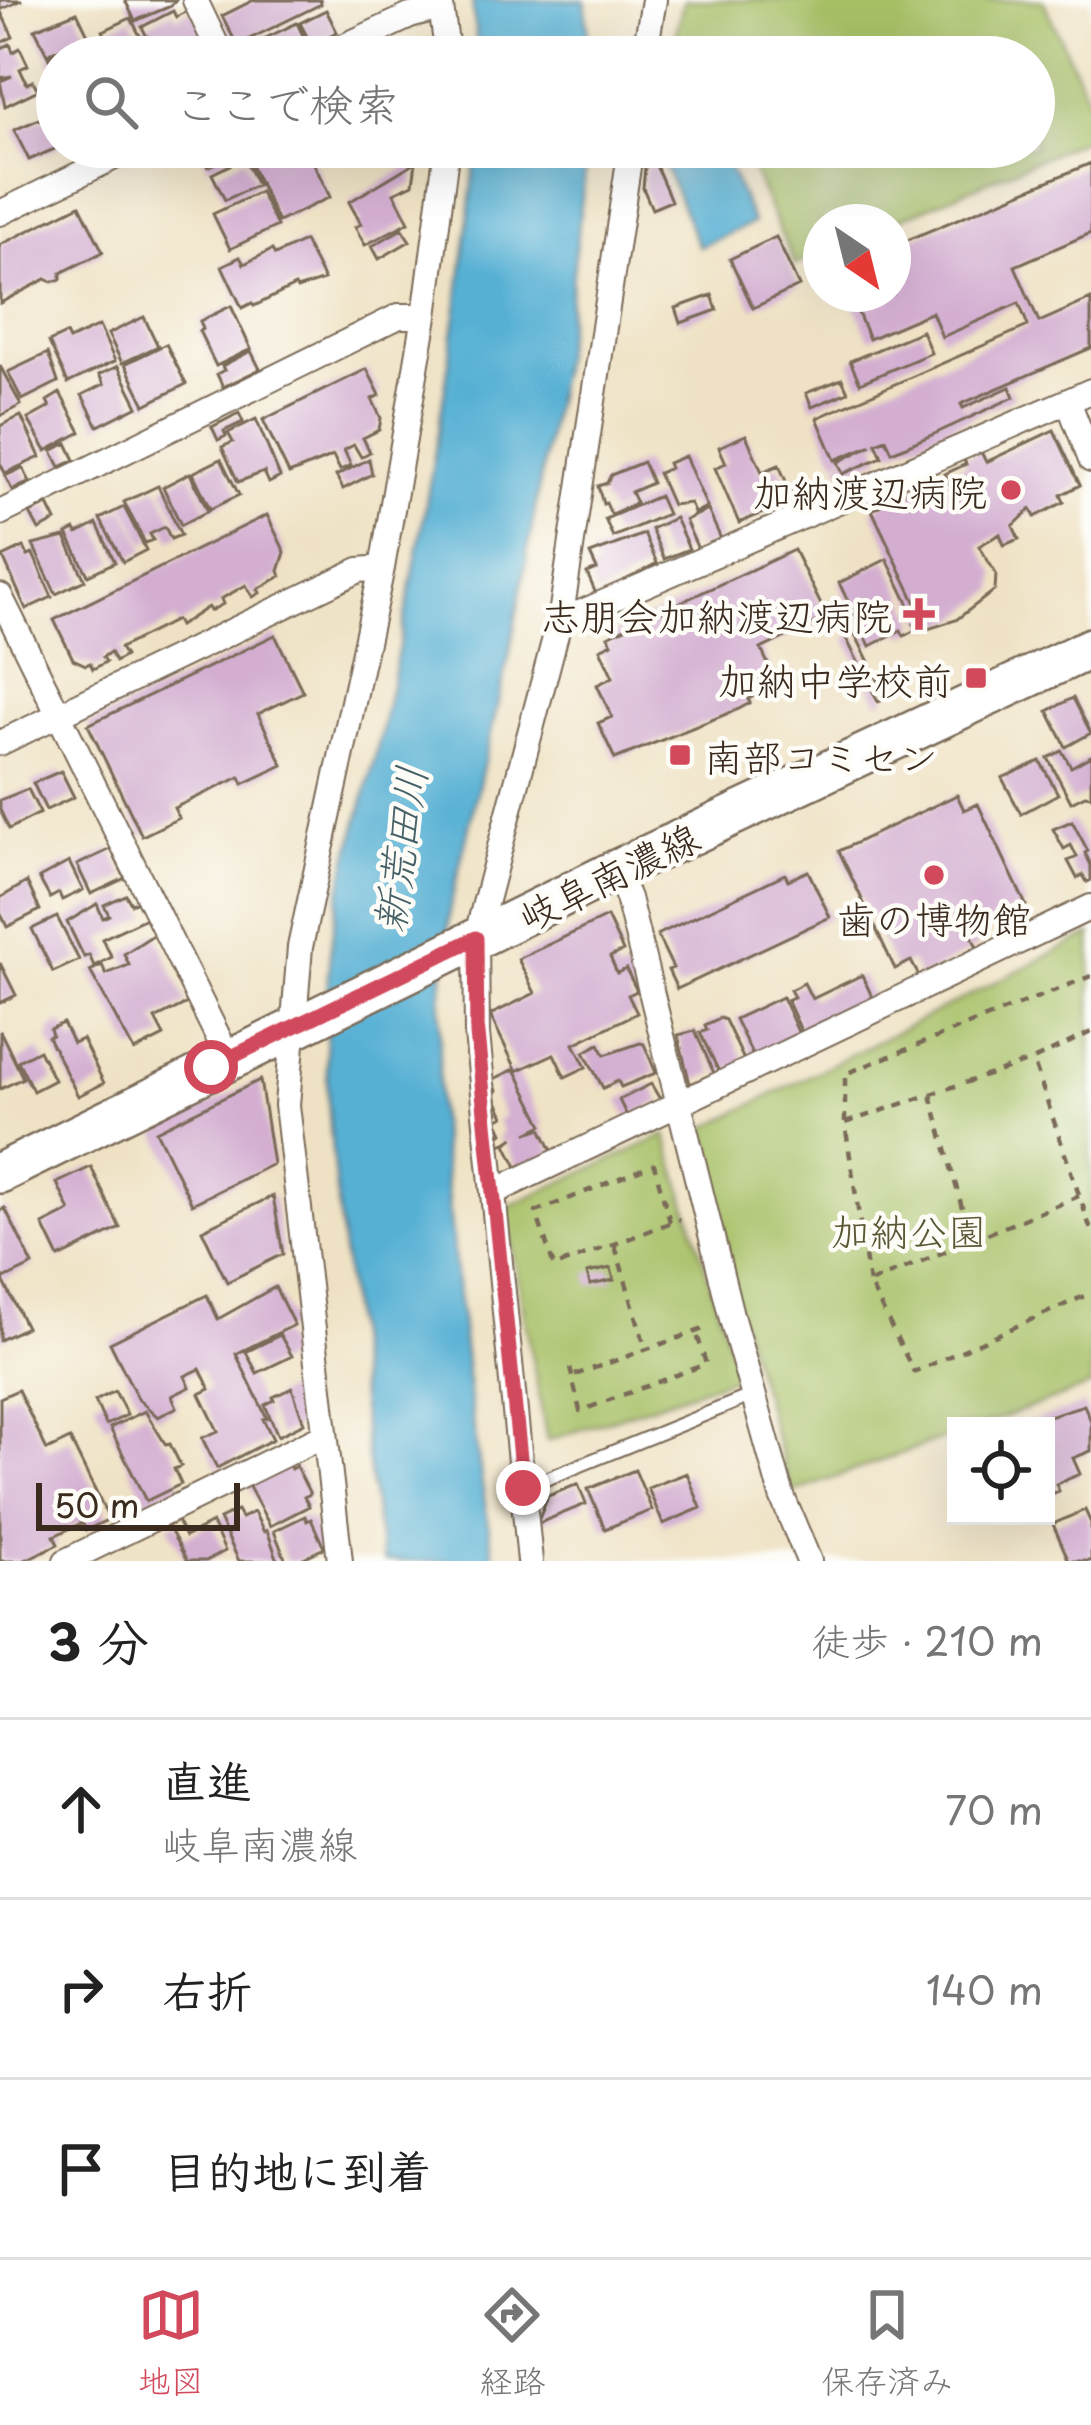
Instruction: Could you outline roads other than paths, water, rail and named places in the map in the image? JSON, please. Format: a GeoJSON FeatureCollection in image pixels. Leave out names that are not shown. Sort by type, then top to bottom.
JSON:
{"type":"FeatureCollection","features":[{"type":"Feature","properties":{"kind":"main road","name":"岐阜南濃線"},"geometry":{"type":"LineString","coordinates":[[0,1173],[616,870],[1091,648]]}},
{"type":"Feature","properties":{"kind":"street"},"geometry":{"type":"LineString","coordinates":[[195,0],[212,36]]}},
{"type":"Feature","properties":{"kind":"street"},"geometry":{"type":"LineString","coordinates":[[648,36],[654,0]]}},
{"type":"Feature","properties":{"kind":"street"},"geometry":{"type":"LineString","coordinates":[[367,36],[441,4],[445,36]]}},
{"type":"Feature","properties":{"kind":"street"},"geometry":{"type":"LineString","coordinates":[[0,213],[92,168]]}},
{"type":"Feature","properties":{"kind":"street"},"geometry":{"type":"LineString","coordinates":[[340,1561],[287,1105],[292,1029],[300,946],[382,568],[425,316],[444,168]]}},
{"type":"Feature","properties":{"kind":"street"},"geometry":{"type":"LineString","coordinates":[[530,1561],[477,1034],[476,938],[561,615],[628,168]]}},
{"type":"Feature","properties":{"kind":"street"},"geometry":{"type":"LineString","coordinates":[[0,513],[399,316],[425,316]]}},
{"type":"Feature","properties":{"kind":"street"},"geometry":{"type":"LineString","coordinates":[[561,615],[580,613],[1080,396],[1091,460]]}},
{"type":"Feature","properties":{"kind":"street"},"geometry":{"type":"LineString","coordinates":[[0,743],[359,570],[382,568]]}},
{"type":"Feature","properties":{"kind":"street"},"geometry":{"type":"LineString","coordinates":[[0,596],[229,1059]]}},
{"type":"Feature","properties":{"kind":"street"},"geometry":{"type":"LineString","coordinates":[[616,870],[628,898],[732,1319],[782,1496],[809,1561]]}},
{"type":"Feature","properties":{"kind":"street"},"geometry":{"type":"LineString","coordinates":[[494,1192],[1091,907]]}},
{"type":"Feature","properties":{"kind":"street"},"geometry":{"type":"LineString","coordinates":[[66,1561],[323,1435]]}},
{"type":"Feature","properties":{"kind":"lane"},"geometry":{"type":"LineString","coordinates":[[523,1488],[754,1395]]}},
{"type":"Feature","properties":{"kind":"water"},"geometry":{"type":"Polygon","coordinates":[[[472,0],[585,0],[589,36],[476,36],[472,0]]]}},
{"type":"Feature","properties":{"kind":"water","name":"新荒田川"},"geometry":{"type":"Polygon","coordinates":[[[474,168],[586,168],[566,332],[510,652],[450,907],[441,998],[438,1110],[471,1410],[494,1561],[383,1561],[335,1179],[326,1057],[328,976],[336,913],[382,728],[425,511],[474,168]]]}},
{"type":"Feature","properties":{"kind":"water"},"geometry":{"type":"Polygon","coordinates":[[[665,168],[729,168],[753,223],[699,247],[665,168]]]}},
{"type":"Feature","properties":{"kind":"place","name":"加納渡辺病院"},"geometry":{"type":"Point","coordinates":[1011,490]}},
{"type":"Feature","properties":{"kind":"place","name":"志朋会加納渡辺病院"},"geometry":{"type":"Point","coordinates":[919,614]}},
{"type":"Feature","properties":{"kind":"place","name":"加納中学校前"},"geometry":{"type":"Point","coordinates":[976,678]}},
{"type":"Feature","properties":{"kind":"place","name":"南部コミセン"},"geometry":{"type":"Point","coordinates":[680,755]}},
{"type":"Feature","properties":{"kind":"place","name":"歯の博物館"},"geometry":{"type":"Point","coordinates":[934,875]}},
{"type":"Feature","properties":{"kind":"park label","name":"加納公園"},"geometry":{"type":"Point","coordinates":[909,1229]}}]}
